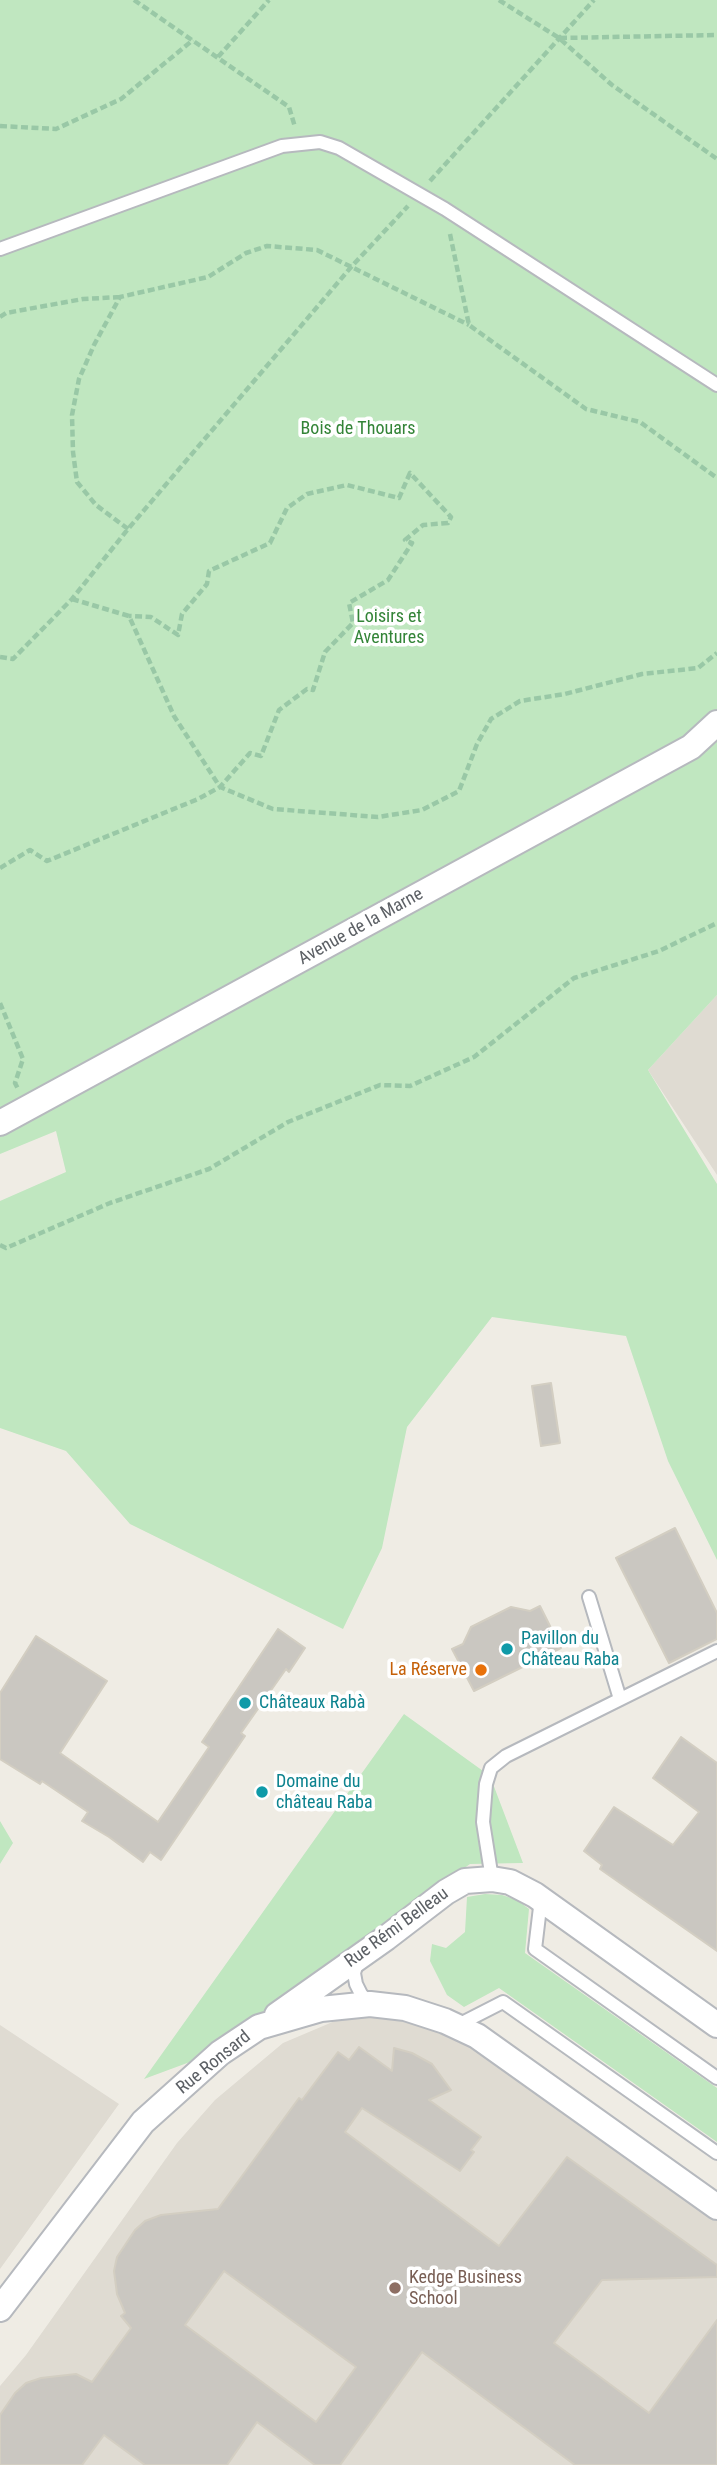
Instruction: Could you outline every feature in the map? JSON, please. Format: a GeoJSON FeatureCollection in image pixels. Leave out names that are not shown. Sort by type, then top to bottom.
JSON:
{"type":"FeatureCollection","features":[{"type":"Feature","properties":{"kind":"street","name":"Avenue de la Marne"},"geometry":{"type":"LineString","coordinates":[[0,1123],[691,747],[717,723]]}},
{"type":"Feature","properties":{"kind":"street","name":"Rue Rémi Belleau"},"geometry":{"type":"LineString","coordinates":[[259,2027],[446,1892],[465,1881],[492,1879],[510,1882],[541,1899],[717,2025]]}},
{"type":"Feature","properties":{"kind":"street","name":"Rue Ronsard"},"geometry":{"type":"LineString","coordinates":[[0,2309],[143,2122],[220,2053],[259,2027],[321,2009],[370,2004],[405,2008],[477,2036],[717,2207]]}},
{"type":"Feature","properties":{"kind":"lane"},"geometry":{"type":"LineString","coordinates":[[0,249],[282,146],[320,142],[340,148],[445,209],[717,385]]}},
{"type":"Feature","properties":{"kind":"lane"},"geometry":{"type":"LineString","coordinates":[[589,1597],[620,1699]]}},
{"type":"Feature","properties":{"kind":"lane"},"geometry":{"type":"LineString","coordinates":[[492,1879],[483,1822],[486,1784],[491,1768],[506,1756],[717,1651]]}},
{"type":"Feature","properties":{"kind":"lane"},"geometry":{"type":"LineString","coordinates":[[541,1899],[535,1949],[717,2078]]}},
{"type":"Feature","properties":{"kind":"lane"},"geometry":{"type":"LineString","coordinates":[[360,1956],[354,1973],[356,1984],[370,2004]]}},
{"type":"Feature","properties":{"kind":"lane"},"geometry":{"type":"LineString","coordinates":[[455,2026],[503,2001],[717,2153]]}},
{"type":"Feature","properties":{"kind":"path"},"geometry":{"type":"LineString","coordinates":[[134,0],[289,107],[300,144]]}},
{"type":"Feature","properties":{"kind":"path"},"geometry":{"type":"LineString","coordinates":[[218,57],[269,0]]}},
{"type":"Feature","properties":{"kind":"path"},"geometry":{"type":"LineString","coordinates":[[499,0],[559,38],[612,85],[717,159]]}},
{"type":"Feature","properties":{"kind":"path"},"geometry":{"type":"LineString","coordinates":[[0,657],[13,659],[72,599],[128,528],[352,266],[594,0]]}},
{"type":"Feature","properties":{"kind":"path"},"geometry":{"type":"LineString","coordinates":[[559,38],[717,35]]}},
{"type":"Feature","properties":{"kind":"path"},"geometry":{"type":"LineString","coordinates":[[0,126],[56,130],[121,99],[193,40]]}},
{"type":"Feature","properties":{"kind":"path"},"geometry":{"type":"LineString","coordinates":[[445,209],[469,325]]}},
{"type":"Feature","properties":{"kind":"path"},"geometry":{"type":"LineString","coordinates":[[0,317],[6,313],[83,299],[120,296],[208,277],[246,253],[268,246],[317,250],[469,325],[586,409],[640,422],[717,478]]}},
{"type":"Feature","properties":{"kind":"path"},"geometry":{"type":"LineString","coordinates":[[120,296],[79,379],[72,415],[73,452],[77,482],[96,505],[128,528]]}},
{"type":"Feature","properties":{"kind":"path"},"geometry":{"type":"LineString","coordinates":[[0,867],[30,850],[47,861],[198,799],[220,787],[250,753],[261,756],[279,710],[307,689],[313,691],[325,652],[353,623],[349,603],[388,580],[412,542],[405,540],[423,525],[448,523],[450,517],[410,473],[399,498],[347,485],[307,494],[287,508],[270,542],[209,571],[207,584],[182,614],[178,635],[152,617],[129,616],[72,599]]}},
{"type":"Feature","properties":{"kind":"path"},"geometry":{"type":"LineString","coordinates":[[129,616],[174,716],[220,787],[273,809],[378,817],[422,810],[459,792],[477,744],[491,719],[520,701],[565,694],[642,674],[698,668],[717,653]]}},
{"type":"Feature","properties":{"kind":"path"},"geometry":{"type":"LineString","coordinates":[[0,1245],[6,1248],[110,1203],[209,1169],[288,1122],[380,1085],[410,1086],[474,1057],[575,978],[659,951],[717,923]]}},
{"type":"Feature","properties":{"kind":"path"},"geometry":{"type":"LineString","coordinates":[[0,1003],[23,1059],[15,1083],[26,1109]]}},
{"type":"Feature","properties":{"kind":"shaded area"},"geometry":{"type":"Polygon","coordinates":[[[717,995],[717,1175],[648,1070],[717,995]]]}},
{"type":"Feature","properties":{"kind":"shaded area","name":"Kedge Business School"},"geometry":{"type":"Polygon","coordinates":[[[342,2018],[388,2018],[439,2031],[480,2052],[717,2221],[717,2465],[0,2465],[0,2386],[26,2355],[177,2143],[215,2100],[283,2043],[342,2018]]]}},
{"type":"Feature","properties":{"kind":"shaded area"},"geometry":{"type":"Polygon","coordinates":[[[0,2025],[119,2104],[0,2269],[0,2025]]]}},
{"type":"Feature","properties":{"kind":"green space","name":"Bois de Thouars"},"geometry":{"type":"Polygon","coordinates":[[[0,0],[717,0],[717,995],[648,1070],[717,1184],[717,1560],[668,1461],[626,1336],[492,1317],[407,1427],[382,1548],[343,1629],[130,1524],[66,1451],[0,1428],[0,1201],[66,1172],[56,1131],[0,1154],[0,0]]]}},
{"type":"Feature","properties":{"kind":"green space"},"geometry":{"type":"Polygon","coordinates":[[[404,1714],[490,1776],[523,1863],[470,1864],[198,2059],[144,2079],[404,1714]]]}},
{"type":"Feature","properties":{"kind":"green space"},"geometry":{"type":"Polygon","coordinates":[[[0,1821],[13,1843],[0,1864],[0,1821]]]}},
{"type":"Feature","properties":{"kind":"green space"},"geometry":{"type":"Polygon","coordinates":[[[502,1895],[517,1900],[529,1909],[525,1953],[717,2088],[717,2142],[499,1988],[464,2007],[447,1995],[430,1961],[432,1944],[446,1948],[465,1932],[467,1897],[502,1895]]]}},
{"type":"Feature","properties":{"kind":"building"},"geometry":{"type":"Polygon","coordinates":[[[551,1383],[560,1443],[541,1446],[532,1386],[551,1383]]]}},
{"type":"Feature","properties":{"kind":"building"},"geometry":{"type":"Polygon","coordinates":[[[675,1528],[717,1613],[717,1639],[669,1663],[616,1558],[675,1528]]]}},
{"type":"Feature","properties":{"kind":"building","name":"Pavillon du Château Raba"},"geometry":{"type":"Polygon","coordinates":[[[540,1606],[561,1648],[474,1691],[452,1649],[463,1644],[471,1627],[511,1607],[530,1611],[540,1606]]]}},
{"type":"Feature","properties":{"kind":"building"},"geometry":{"type":"Polygon","coordinates":[[[278,1629],[305,1648],[289,1672],[286,1669],[241,1733],[245,1736],[161,1860],[150,1852],[143,1862],[82,1821],[88,1812],[42,1781],[40,1784],[0,1759],[0,1693],[36,1636],[107,1681],[60,1753],[158,1822],[209,1747],[202,1742],[278,1629]]]}},
{"type":"Feature","properties":{"kind":"building"},"geometry":{"type":"Polygon","coordinates":[[[681,1737],[717,1763],[717,1951],[600,1869],[602,1865],[584,1851],[614,1807],[673,1845],[699,1812],[653,1778],[681,1737]]]}},
{"type":"Feature","properties":{"kind":"building","name":"Kedge Business School"},"geometry":{"type":"Polygon","coordinates":[[[359,2047],[392,2071],[394,2048],[412,2053],[432,2064],[451,2090],[429,2100],[481,2137],[460,2171],[362,2108],[345,2132],[499,2246],[567,2157],[717,2265],[717,2277],[602,2280],[554,2343],[649,2413],[717,2320],[717,2465],[575,2465],[422,2352],[340,2465],[315,2465],[257,2422],[227,2465],[145,2465],[104,2435],[82,2465],[0,2465],[0,2415],[15,2393],[26,2383],[41,2378],[76,2374],[92,2382],[131,2328],[121,2316],[125,2313],[117,2294],[114,2271],[117,2257],[135,2230],[145,2221],[161,2215],[218,2209],[299,2098],[302,2100],[338,2052],[349,2060],[359,2047]],[[224,2271],[185,2325],[316,2422],[356,2367],[224,2271]]]}},
{"type":"Feature","properties":{"kind":"place","name":"Pavillon du Château Raba"},"geometry":{"type":"Point","coordinates":[507,1649]}},
{"type":"Feature","properties":{"kind":"place","name":"La Réserve"},"geometry":{"type":"Point","coordinates":[481,1670]}},
{"type":"Feature","properties":{"kind":"place","name":"Châteaux Rabà"},"geometry":{"type":"Point","coordinates":[245,1703]}},
{"type":"Feature","properties":{"kind":"place","name":"Domaine du château Raba"},"geometry":{"type":"Point","coordinates":[262,1792]}},
{"type":"Feature","properties":{"kind":"place","name":"Kedge Business School"},"geometry":{"type":"Point","coordinates":[395,2288]}},
{"type":"Feature","properties":{"kind":"park label","name":"Loisirs et Aventures"},"geometry":{"type":"Point","coordinates":[389,627]}}]}
